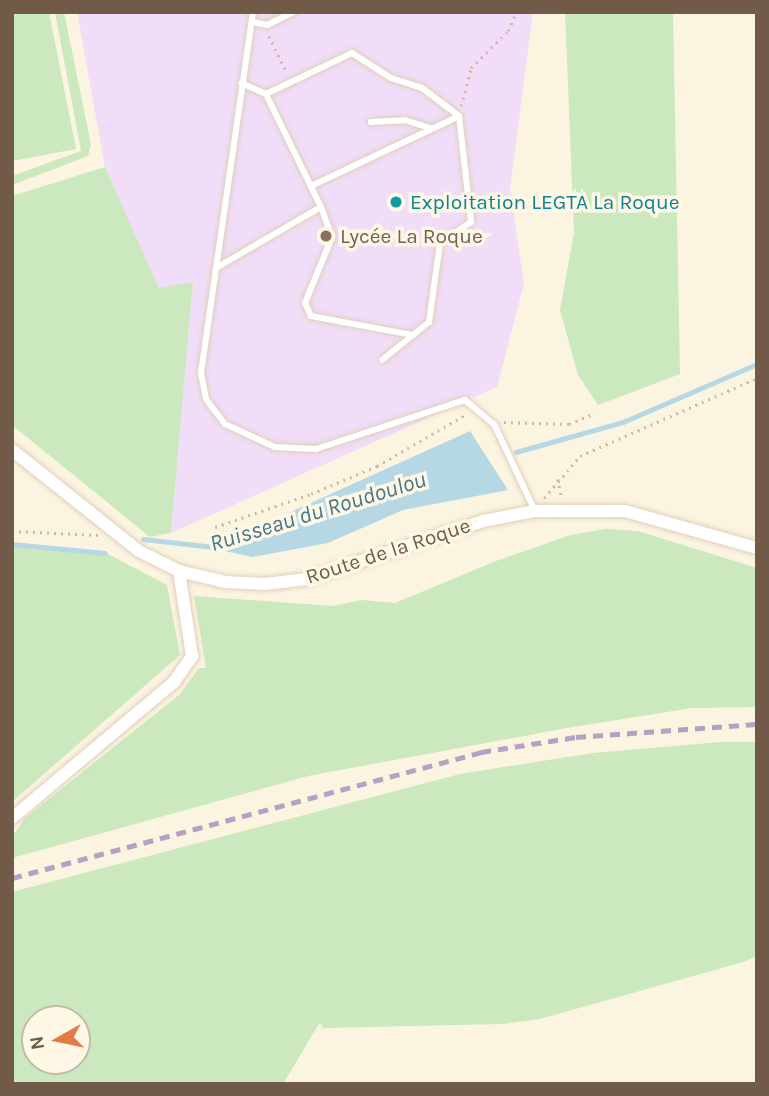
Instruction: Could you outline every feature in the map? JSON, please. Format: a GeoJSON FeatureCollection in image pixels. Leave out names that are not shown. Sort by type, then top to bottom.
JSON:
{"type":"FeatureCollection","features":[{"type":"Feature","properties":{"kind":"street","name":"Route de la Roque"},"geometry":{"type":"LineString","coordinates":[[12,450],[139,551],[179,571],[225,582],[265,584],[307,579],[483,520],[535,511],[625,512],[757,548]]}},
{"type":"Feature","properties":{"kind":"street"},"geometry":{"type":"LineString","coordinates":[[12,818],[174,682],[192,656],[179,571]]}},
{"type":"Feature","properties":{"kind":"lane"},"geometry":{"type":"LineString","coordinates":[[253,12],[201,373],[206,399],[225,424],[275,447],[316,449],[465,400],[494,424],[535,511]]}},
{"type":"Feature","properties":{"kind":"lane"},"geometry":{"type":"LineString","coordinates":[[252,22],[267,25],[294,12]]}},
{"type":"Feature","properties":{"kind":"lane"},"geometry":{"type":"LineString","coordinates":[[266,94],[352,53],[391,78],[422,88],[459,116],[471,222],[440,243],[429,322],[382,360]]}},
{"type":"Feature","properties":{"kind":"lane"},"geometry":{"type":"LineString","coordinates":[[242,83],[266,94],[321,207],[332,237],[304,303],[311,316],[413,335]]}},
{"type":"Feature","properties":{"kind":"lane"},"geometry":{"type":"LineString","coordinates":[[311,186],[459,116]]}},
{"type":"Feature","properties":{"kind":"lane"},"geometry":{"type":"LineString","coordinates":[[371,122],[405,120],[432,129]]}},
{"type":"Feature","properties":{"kind":"lane"},"geometry":{"type":"LineString","coordinates":[[216,268],[321,207]]}},
{"type":"Feature","properties":{"kind":"path"},"geometry":{"type":"LineString","coordinates":[[459,116],[471,68],[508,31],[516,12]]}},
{"type":"Feature","properties":{"kind":"path"},"geometry":{"type":"LineString","coordinates":[[270,40],[285,71]]}},
{"type":"Feature","properties":{"kind":"path"},"geometry":{"type":"LineString","coordinates":[[535,511],[580,456],[757,378]]}},
{"type":"Feature","properties":{"kind":"path"},"geometry":{"type":"LineString","coordinates":[[215,527],[312,494],[377,466],[477,408]]}},
{"type":"Feature","properties":{"kind":"path"},"geometry":{"type":"LineString","coordinates":[[494,424],[569,424],[595,413]]}},
{"type":"Feature","properties":{"kind":"path"},"geometry":{"type":"LineString","coordinates":[[12,531],[97,536]]}},
{"type":"Feature","properties":{"kind":"shaded area","name":"Lycée La Roque"},"geometry":{"type":"Polygon","coordinates":[[[77,12],[533,12],[510,189],[524,284],[497,387],[171,533],[193,283],[159,288],[105,167],[77,12]]]}},
{"type":"Feature","properties":{"kind":"green space"},"geometry":{"type":"Polygon","coordinates":[[[12,12],[49,12],[76,149],[12,161],[12,12]]]}},
{"type":"Feature","properties":{"kind":"green space"},"geometry":{"type":"Polygon","coordinates":[[[55,12],[64,12],[91,145],[88,156],[12,185],[12,176],[81,151],[55,12]]]}},
{"type":"Feature","properties":{"kind":"green space"},"geometry":{"type":"Polygon","coordinates":[[[565,12],[673,12],[680,374],[598,405],[578,375],[560,310],[574,233],[565,12]]]}},
{"type":"Feature","properties":{"kind":"green space"},"geometry":{"type":"Polygon","coordinates":[[[105,167],[159,288],[193,282],[171,533],[150,537],[12,425],[12,196],[105,167]]]}},
{"type":"Feature","properties":{"kind":"green space"},"geometry":{"type":"Polygon","coordinates":[[[605,529],[638,531],[757,568],[757,707],[692,708],[567,728],[308,776],[12,858],[12,837],[25,818],[179,695],[199,668],[206,668],[194,596],[332,606],[362,600],[395,603],[496,561],[571,535],[605,529]]]}},
{"type":"Feature","properties":{"kind":"green space"},"geometry":{"type":"Polygon","coordinates":[[[12,546],[102,551],[167,585],[180,655],[12,802],[12,546]]]}},
{"type":"Feature","properties":{"kind":"green space"},"geometry":{"type":"Polygon","coordinates":[[[721,742],[757,742],[757,956],[540,1019],[502,1024],[323,1028],[320,1022],[283,1084],[12,1084],[12,892],[460,774],[593,753],[721,742]]]}},
{"type":"Feature","properties":{"kind":"water"},"geometry":{"type":"Polygon","coordinates":[[[470,431],[508,490],[403,510],[328,543],[252,557],[211,548],[470,431]]]}},
{"type":"Feature","properties":{"kind":"waterway","name":"Ruisseau du Roudoulou"},"geometry":{"type":"LineString","coordinates":[[516,452],[623,422],[757,364]]}},
{"type":"Feature","properties":{"kind":"waterway","name":"Ruisseau du Roudoulou"},"geometry":{"type":"LineString","coordinates":[[143,539],[214,547]]}},
{"type":"Feature","properties":{"kind":"waterway","name":"Ruisseau du Roudoulou"},"geometry":{"type":"LineString","coordinates":[[12,544],[105,553]]}},
{"type":"Feature","properties":{"kind":"railway"},"geometry":{"type":"LineString","coordinates":[[12,878],[481,752],[576,737],[757,724]]}},
{"type":"Feature","properties":{"kind":"place","name":"Exploitation LEGTA La Roque"},"geometry":{"type":"Point","coordinates":[396,202]}},
{"type":"Feature","properties":{"kind":"place","name":"Lycée La Roque"},"geometry":{"type":"Point","coordinates":[326,236]}}]}
